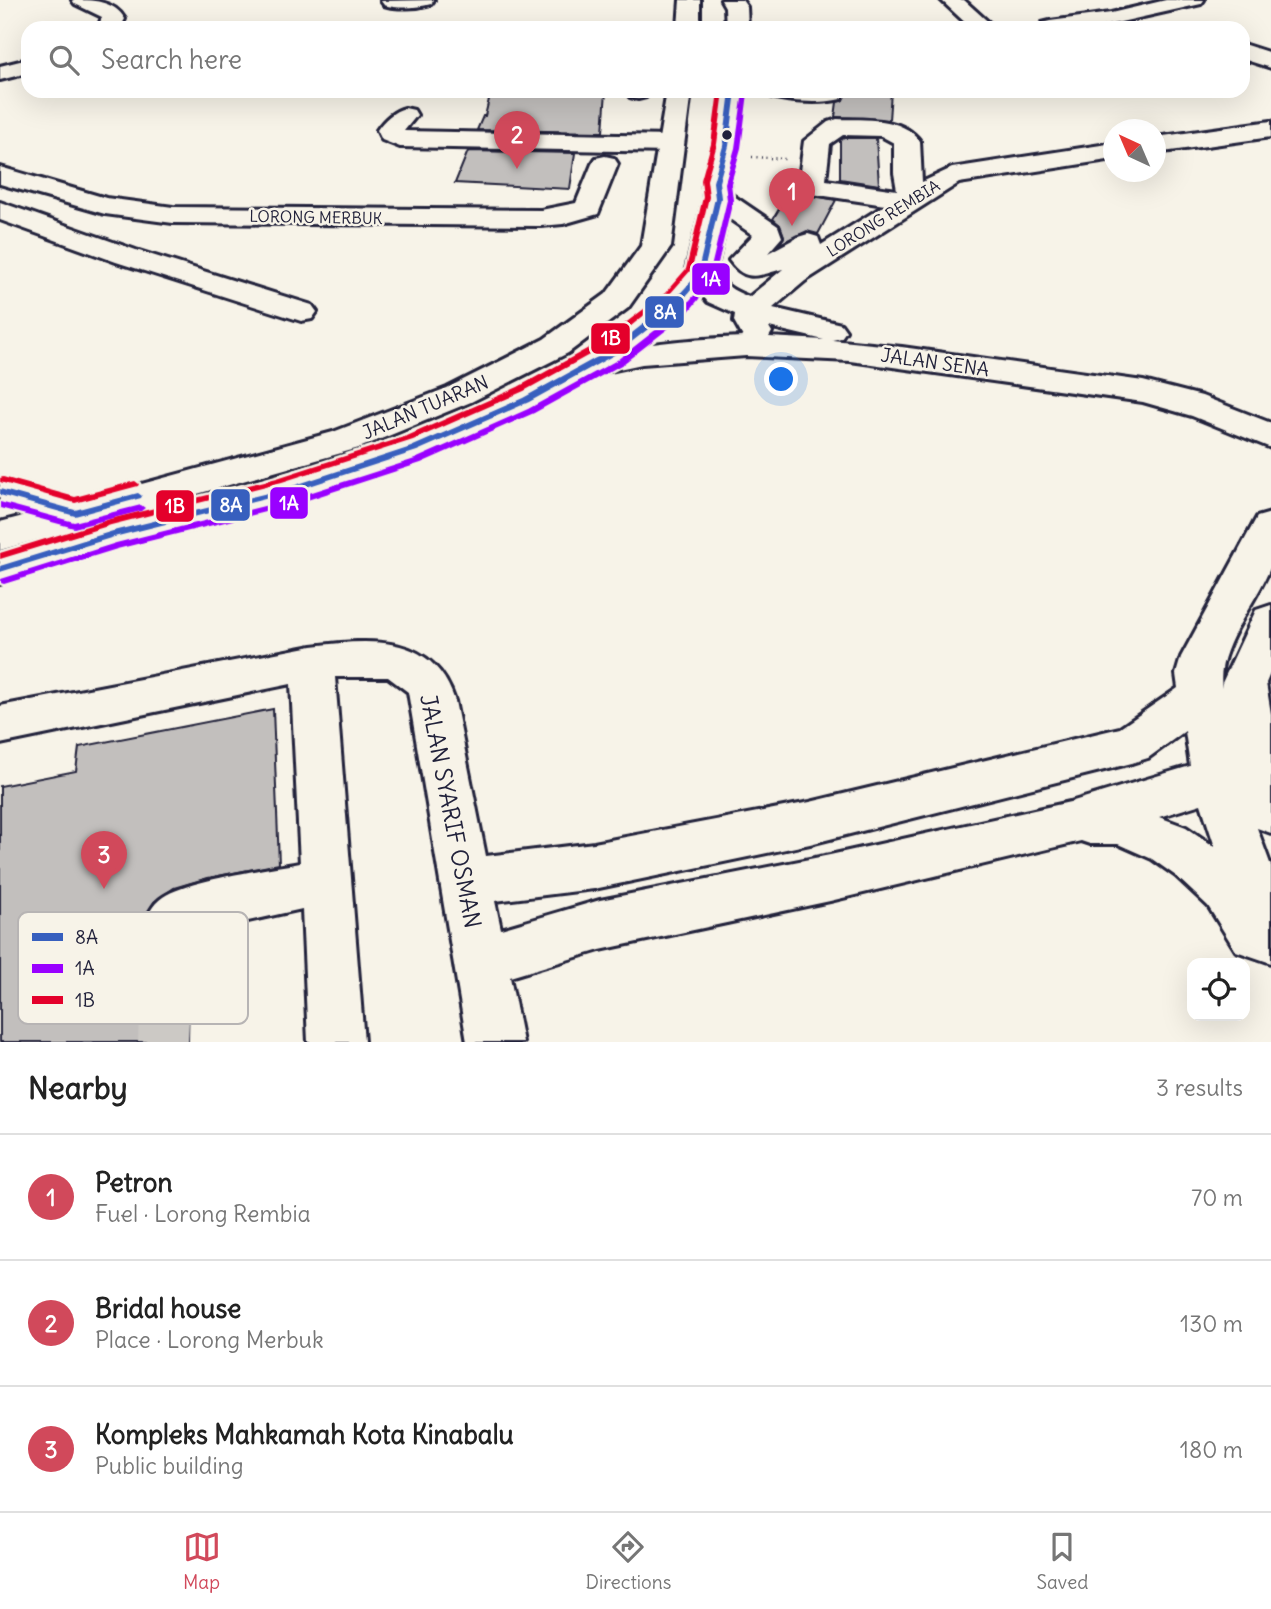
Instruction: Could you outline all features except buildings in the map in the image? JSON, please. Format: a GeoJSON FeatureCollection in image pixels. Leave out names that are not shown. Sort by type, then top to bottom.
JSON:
{"type":"FeatureCollection","features":[{"type":"Feature","properties":{"kind":"street"},"geometry":{"type":"LineString","coordinates":[[82,0],[111,13],[113,21]]}},
{"type":"Feature","properties":{"kind":"street"},"geometry":{"type":"LineString","coordinates":[[391,1],[424,0]]}},
{"type":"Feature","properties":{"kind":"street"},"geometry":{"type":"LineString","coordinates":[[689,21],[690,0]]}},
{"type":"Feature","properties":{"kind":"street"},"geometry":{"type":"LineString","coordinates":[[731,0],[736,7],[737,21]]}},
{"type":"Feature","properties":{"kind":"street"},"geometry":{"type":"LineString","coordinates":[[951,0],[976,21]]}},
{"type":"Feature","properties":{"kind":"street"},"geometry":{"type":"LineString","coordinates":[[1098,21],[1194,0]]}},
{"type":"Feature","properties":{"kind":"street"},"geometry":{"type":"LineString","coordinates":[[1250,54],[1271,61]]}},
{"type":"Feature","properties":{"kind":"street"},"geometry":{"type":"LineString","coordinates":[[0,73],[21,68]]}},
{"type":"Feature","properties":{"kind":"street","name":"JALAN TUARAN"},"geometry":{"type":"LineString","coordinates":[[0,536],[75,513],[346,440],[459,395],[556,346],[617,301],[656,247],[677,98]]}},
{"type":"Feature","properties":{"kind":"street","name":"JALAN TUARAN"},"geometry":{"type":"LineString","coordinates":[[0,569],[113,534],[282,492],[414,449],[526,400],[591,365],[648,327],[676,303],[700,275],[718,198],[716,182],[726,146],[732,98]]}},
{"type":"Feature","properties":{"kind":"street"},"geometry":{"type":"LineString","coordinates":[[832,98],[833,120],[837,127]]}},
{"type":"Feature","properties":{"kind":"street"},"geometry":{"type":"LineString","coordinates":[[405,115],[390,130],[391,135],[400,139],[671,144]]}},
{"type":"Feature","properties":{"kind":"street"},"geometry":{"type":"LineString","coordinates":[[837,127],[886,129],[897,132],[907,141],[907,173],[913,201],[812,186],[817,141],[837,127]]}},
{"type":"Feature","properties":{"kind":"street"},"geometry":{"type":"LineString","coordinates":[[1166,144],[1271,129]]}},
{"type":"Feature","properties":{"kind":"street"},"geometry":{"type":"LineString","coordinates":[[1244,134],[1271,152]]}},
{"type":"Feature","properties":{"kind":"street","name":"LORONG REMBIA"},"geometry":{"type":"LineString","coordinates":[[752,310],[794,275],[952,176],[1103,153]]}},
{"type":"Feature","properties":{"kind":"street","name":"LORONG MERBUK"},"geometry":{"type":"LineString","coordinates":[[0,175],[105,206],[173,215],[541,218],[563,216],[588,208],[605,164]]}},
{"type":"Feature","properties":{"kind":"street"},"geometry":{"type":"LineString","coordinates":[[718,198],[768,232],[768,237],[744,260],[752,268],[774,262],[808,243]]}},
{"type":"Feature","properties":{"kind":"street"},"geometry":{"type":"LineString","coordinates":[[0,210],[126,256],[301,312]]}},
{"type":"Feature","properties":{"kind":"street","name":"JALAN SENA"},"geometry":{"type":"LineString","coordinates":[[700,275],[719,295],[752,310],[801,326],[1006,355],[1169,384],[1262,424]]}},
{"type":"Feature","properties":{"kind":"street"},"geometry":{"type":"LineString","coordinates":[[752,310],[750,321],[757,333],[771,340],[836,350]]}},
{"type":"Feature","properties":{"kind":"street","name":"JALAN SENA"},"geometry":{"type":"LineString","coordinates":[[591,365],[629,355],[733,346],[881,353],[1163,396],[1262,424]]}},
{"type":"Feature","properties":{"kind":"street"},"geometry":{"type":"LineString","coordinates":[[1262,424],[1271,458]]}},
{"type":"Feature","properties":{"kind":"street"},"geometry":{"type":"LineString","coordinates":[[0,492],[75,513]]}},
{"type":"Feature","properties":{"kind":"street"},"geometry":{"type":"LineString","coordinates":[[1271,527],[1203,657],[1198,674],[1216,779],[1271,938]]}},
{"type":"Feature","properties":{"kind":"street"},"geometry":{"type":"LineString","coordinates":[[1271,621],[1244,683],[1246,703],[1271,812]]}},
{"type":"Feature","properties":{"kind":"street","name":"JALAN SYARIF OSMAN"},"geometry":{"type":"LineString","coordinates":[[0,725],[312,663],[348,658],[382,659],[408,668],[425,681],[433,701],[495,1042]]}},
{"type":"Feature","properties":{"kind":"street"},"geometry":{"type":"LineString","coordinates":[[312,663],[336,1042]]}},
{"type":"Feature","properties":{"kind":"street"},"geometry":{"type":"LineString","coordinates":[[466,881],[594,866],[810,823],[1132,744],[1200,697]]}},
{"type":"Feature","properties":{"kind":"street"},"geometry":{"type":"LineString","coordinates":[[480,961],[600,925],[830,878],[1070,823],[1216,779],[1237,764],[1246,703]]}},
{"type":"Feature","properties":{"kind":"street"},"geometry":{"type":"LineString","coordinates":[[1070,823],[1120,823],[1169,843],[1194,860],[1226,889],[1271,959]]}},
{"type":"Feature","properties":{"kind":"street"},"geometry":{"type":"LineString","coordinates":[[594,866],[600,925]]}},
{"type":"Feature","properties":{"kind":"street"},"geometry":{"type":"LineString","coordinates":[[187,912],[326,880]]}},
{"type":"Feature","properties":{"kind":"path"},"geometry":{"type":"LineString","coordinates":[[756,157],[773,158]]}},
{"type":"Feature","properties":{"kind":"tunnel"},"geometry":{"type":"LineString","coordinates":[[163,1042],[164,1024]]}},
{"type":"Feature","properties":{"kind":"transit line","name":"1B"},"geometry":{"type":"LineString","coordinates":[[0,556],[110,522],[279,480],[410,438],[521,389],[606,342],[667,294],[689,269],[706,197],[704,180],[714,144],[720,98]]}},
{"type":"Feature","properties":{"kind":"transit line","name":"8A"},"geometry":{"type":"LineString","coordinates":[[0,569],[113,534],[282,492],[414,449],[526,400],[613,352],[676,303],[700,275],[718,198],[716,182],[726,146],[732,98]]}},
{"type":"Feature","properties":{"kind":"transit line","name":"1A"},"geometry":{"type":"LineString","coordinates":[[4,581],[116,546],[286,504],[418,461],[531,411],[620,362],[684,312],[711,280],[730,200],[728,183],[738,148],[744,98]]}},
{"type":"Feature","properties":{"kind":"transit line","name":"1B"},"geometry":{"type":"LineString","coordinates":[[3,480],[75,500],[135,484]]}},
{"type":"Feature","properties":{"kind":"transit line","name":"8A"},"geometry":{"type":"LineString","coordinates":[[0,492],[75,513],[138,496]]}},
{"type":"Feature","properties":{"kind":"transit line","name":"1A"},"geometry":{"type":"LineString","coordinates":[[0,505],[74,525],[141,508]]}},
{"type":"Feature","properties":{"kind":"place","name":"Bridal house"},"geometry":{"type":"Point","coordinates":[517,169]}},
{"type":"Feature","properties":{"kind":"place","name":"Petron"},"geometry":{"type":"Point","coordinates":[792,226]}},
{"type":"Feature","properties":{"kind":"place","name":"Kompleks Mahkamah Kota Kinabalu"},"geometry":{"type":"Point","coordinates":[104,889]}}]}
